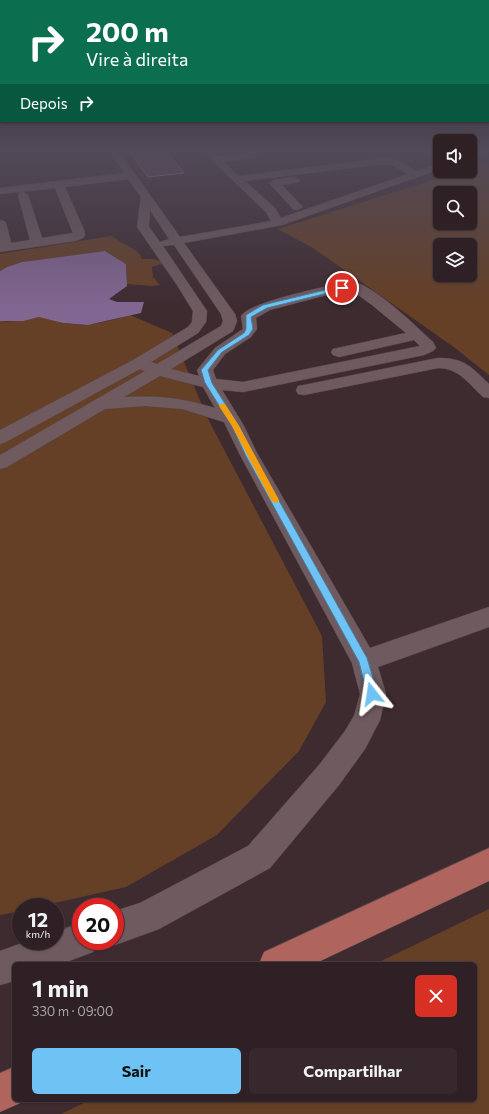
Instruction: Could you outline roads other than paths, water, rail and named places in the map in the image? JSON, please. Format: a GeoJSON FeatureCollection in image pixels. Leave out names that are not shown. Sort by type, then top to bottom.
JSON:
{"type":"FeatureCollection","features":[{"type":"Feature","properties":{"kind":"main road"},"geometry":{"type":"LineString","coordinates":[[280,962],[489,864]]}},
{"type":"Feature","properties":{"kind":"main road"},"geometry":{"type":"LineString","coordinates":[[0,1093],[12,1087]]}},
{"type":"Feature","properties":{"kind":"lane"},"geometry":{"type":"LineString","coordinates":[[25,202],[37,243]]}},
{"type":"Feature","properties":{"kind":"lane"},"geometry":{"type":"LineString","coordinates":[[0,223],[3,248],[75,237],[79,235],[78,230],[66,202]]}},
{"type":"Feature","properties":{"kind":"lane"},"geometry":{"type":"LineString","coordinates":[[0,438],[139,363],[193,330],[199,322],[200,311],[184,285],[143,227],[145,202]]}},
{"type":"Feature","properties":{"kind":"lane"},"geometry":{"type":"LineString","coordinates":[[0,463],[228,328],[230,321],[228,314],[177,241],[147,202]]}},
{"type":"Feature","properties":{"kind":"lane"},"geometry":{"type":"LineString","coordinates":[[262,202],[271,210],[278,224]]}},
{"type":"Feature","properties":{"kind":"lane"},"geometry":{"type":"LineString","coordinates":[[156,245],[278,224],[328,202]]}},
{"type":"Feature","properties":{"kind":"lane"},"geometry":{"type":"LineString","coordinates":[[124,925],[147,917],[259,857],[329,775],[355,740],[366,720],[372,694],[364,661],[234,407],[209,381],[205,370],[220,351],[246,334],[250,329],[248,316],[265,307],[351,285],[370,296],[428,345],[428,348],[424,350],[243,387],[226,386],[209,381],[157,371],[139,363]]}},
{"type":"Feature","properties":{"kind":"lane"},"geometry":{"type":"LineString","coordinates":[[324,355],[417,335]]}},
{"type":"Feature","properties":{"kind":"lane"},"geometry":{"type":"LineString","coordinates":[[99,404],[162,401],[183,404],[234,407],[438,363],[450,363],[461,367],[489,393]]}},
{"type":"Feature","properties":{"kind":"lane"},"geometry":{"type":"LineString","coordinates":[[209,381],[278,365]]}},
{"type":"Feature","properties":{"kind":"lane"},"geometry":{"type":"LineString","coordinates":[[33,419],[53,431]]}},
{"type":"Feature","properties":{"kind":"lane"},"geometry":{"type":"LineString","coordinates":[[364,661],[489,617]]}},
{"type":"Feature","properties":{"kind":"lane"},"geometry":{"type":"LineString","coordinates":[[17,962],[72,943]]}},
{"type":"Feature","properties":{"kind":"lane"},"geometry":{"type":"LineString","coordinates":[[0,968],[12,964]]}}]}
